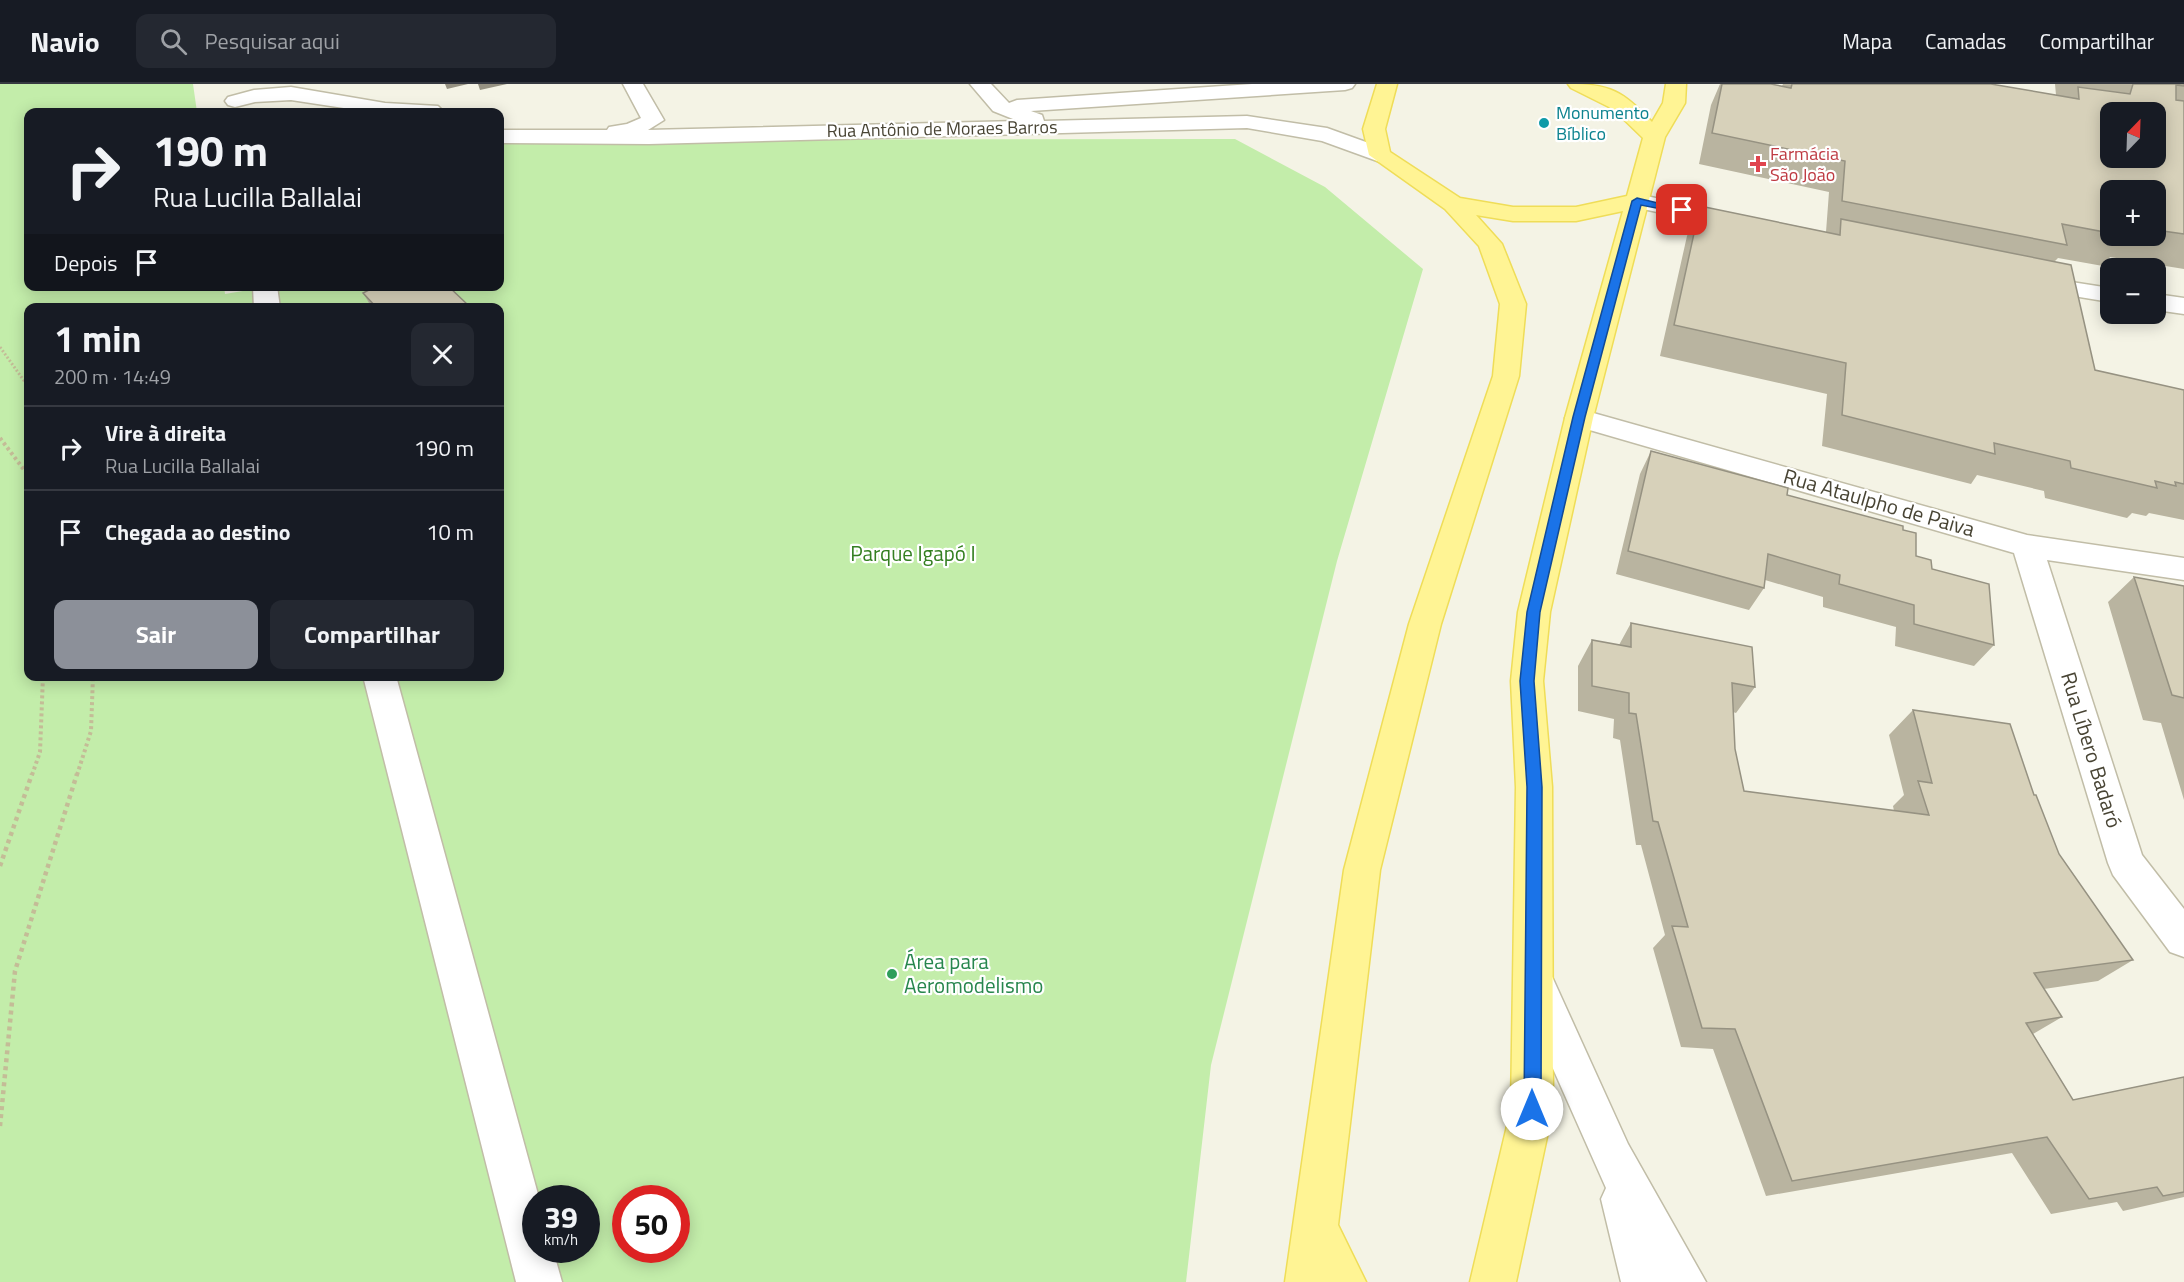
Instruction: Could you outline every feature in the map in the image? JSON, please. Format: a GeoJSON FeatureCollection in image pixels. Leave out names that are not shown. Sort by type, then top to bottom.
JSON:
{"type":"FeatureCollection","features":[{"type":"Feature","properties":{"kind":"main road"},"geometry":{"type":"LineString","coordinates":[[1308,1282],[1362,870],[1425,624],[1506,376],[1513,304],[1490,244],[1453,204],[1380,155],[1374,129],[1387,84]]}},
{"type":"Feature","properties":{"kind":"main road"},"geometry":{"type":"LineString","coordinates":[[1578,84],[1598,90],[1628,107],[1654,137]]}},
{"type":"Feature","properties":{"kind":"main road"},"geometry":{"type":"LineString","coordinates":[[1493,1282],[1501,1256],[1532,1109],[1534,787],[1527,681],[1534,612],[1579,417],[1654,137],[1674,103],[1677,84]]}},
{"type":"Feature","properties":{"kind":"main road"},"geometry":{"type":"LineString","coordinates":[[1453,204],[1513,214],[1576,214],[1637,201]]}},
{"type":"Feature","properties":{"kind":"main road"},"geometry":{"type":"LineString","coordinates":[[1314,1225],[1342,1282]]}},
{"type":"Feature","properties":{"kind":"street"},"geometry":{"type":"LineString","coordinates":[[340,84],[425,108]]}},
{"type":"Feature","properties":{"kind":"street"},"geometry":{"type":"LineString","coordinates":[[504,136],[530,132],[632,130],[653,120],[633,84]]}},
{"type":"Feature","properties":{"kind":"street"},"geometry":{"type":"LineString","coordinates":[[980,84],[1000,107],[1019,116],[1082,126]]}},
{"type":"Feature","properties":{"kind":"street","name":"Rua Antônio de Moraes Barros"},"geometry":{"type":"LineString","coordinates":[[504,119],[547,122],[653,120],[1000,107],[1345,84]]}},
{"type":"Feature","properties":{"kind":"street"},"geometry":{"type":"LineString","coordinates":[[231,99],[281,87],[328,94],[383,108]]}},
{"type":"Feature","properties":{"kind":"street"},"geometry":{"type":"LineString","coordinates":[[281,87],[336,108]]}},
{"type":"Feature","properties":{"kind":"street"},"geometry":{"type":"LineString","coordinates":[[316,108],[325,105]]}},
{"type":"Feature","properties":{"kind":"street","name":"Rua Antônio de Moraes Barros"},"geometry":{"type":"LineString","coordinates":[[504,137],[660,136],[1247,122],[1327,135],[1380,155]]}},
{"type":"Feature","properties":{"kind":"street"},"geometry":{"type":"LineString","coordinates":[[1637,201],[1765,228]]}},
{"type":"Feature","properties":{"kind":"street"},"geometry":{"type":"LineString","coordinates":[[2008,279],[2100,293]]}},
{"type":"Feature","properties":{"kind":"street"},"geometry":{"type":"LineString","coordinates":[[2166,303],[2184,306]]}},
{"type":"Feature","properties":{"kind":"street","name":"Rua Ataulpho de Paiva"},"geometry":{"type":"LineString","coordinates":[[1579,417],[2027,546],[2184,569]]}},
{"type":"Feature","properties":{"kind":"street","name":"Rua Líbero Badaró"},"geometry":{"type":"LineString","coordinates":[[2027,546],[2126,864],[2184,939]]}},
{"type":"Feature","properties":{"kind":"street"},"geometry":{"type":"LineString","coordinates":[[380,681],[539,1282]]}},
{"type":"Feature","properties":{"kind":"street"},"geometry":{"type":"LineString","coordinates":[[1533,977],[1613,1160],[1683,1282]]}},
{"type":"Feature","properties":{"kind":"street"},"geometry":{"type":"LineString","coordinates":[[1613,1160],[1644,1282]]}},
{"type":"Feature","properties":{"kind":"path"},"geometry":{"type":"LineString","coordinates":[[0,347],[24,381]]}},
{"type":"Feature","properties":{"kind":"path"},"geometry":{"type":"LineString","coordinates":[[0,438],[24,470]]}},
{"type":"Feature","properties":{"kind":"path"},"geometry":{"type":"LineString","coordinates":[[0,866],[40,752],[43,681]]}},
{"type":"Feature","properties":{"kind":"path"},"geometry":{"type":"LineString","coordinates":[[0,1126],[15,971],[91,731],[93,681]]}},
{"type":"Feature","properties":{"kind":"green space","name":"Parque Igapó I"},"geometry":{"type":"Polygon","coordinates":[[[0,84],[193,84],[196,108],[24,108],[24,291],[225,291],[225,294],[243,291],[504,291],[504,140],[1235,139],[1325,187],[1423,269],[1337,561],[1211,1065],[1186,1282],[0,1282],[0,84]]]}},
{"type":"Feature","properties":{"kind":"building"},"geometry":{"type":"Polygon","coordinates":[[[1722,84],[1771,84],[1791,88],[1792,84],[1991,84],[2079,99],[2078,87],[2130,94],[2133,84],[2184,84],[2184,86],[2176,85],[2176,100],[2184,101],[2184,234],[2166,231],[2166,180],[2100,180],[2100,231],[2062,224],[2067,245],[1842,201],[1845,161],[1712,133],[1722,84]]]}},
{"type":"Feature","properties":{"kind":"building"},"geometry":{"type":"Polygon","coordinates":[[[1700,206],[1840,235],[1841,219],[2071,265],[2095,370],[2184,390],[2184,484],[2175,482],[2176,486],[2155,481],[2157,488],[2071,468],[2070,461],[1994,443],[1995,454],[1842,415],[1846,363],[1674,325],[1700,206]]]}},
{"type":"Feature","properties":{"kind":"building"},"geometry":{"type":"Polygon","coordinates":[[[367,291],[453,291],[466,303],[372,303],[363,293],[367,291]]]}},
{"type":"Feature","properties":{"kind":"building"},"geometry":{"type":"Polygon","coordinates":[[[1651,451],[1788,488],[1787,495],[1903,526],[1903,530],[1916,533],[1916,556],[1931,560],[1932,569],[1989,584],[1994,645],[1914,624],[1914,605],[1839,584],[1840,575],[1768,554],[1764,588],[1628,551],[1651,451]]]}},
{"type":"Feature","properties":{"kind":"building"},"geometry":{"type":"Polygon","coordinates":[[[2134,577],[2184,586],[2184,698],[2172,695],[2134,577]]]}},
{"type":"Feature","properties":{"kind":"building"},"geometry":{"type":"Polygon","coordinates":[[[1631,623],[1752,647],[1755,687],[1732,683],[1735,749],[1744,791],[1929,815],[1918,781],[1932,783],[1913,710],[2010,724],[2034,795],[2036,795],[2059,854],[2133,960],[2034,973],[2062,1017],[2026,1023],[2073,1100],[2184,1077],[2184,1192],[2163,1196],[2157,1187],[2089,1199],[2047,1137],[1792,1181],[1735,1029],[1702,1028],[1672,926],[1688,927],[1658,822],[1653,821],[1636,714],[1629,713],[1629,693],[1592,686],[1592,640],[1631,647],[1631,623]]]}},
{"type":"Feature","properties":{"kind":"place","name":"Monumento Bíblico"},"geometry":{"type":"Point","coordinates":[1544,123]}},
{"type":"Feature","properties":{"kind":"place","name":"Farmácia São João"},"geometry":{"type":"Point","coordinates":[1758,164]}},
{"type":"Feature","properties":{"kind":"place","name":"Área para Aeromodelismo"},"geometry":{"type":"Point","coordinates":[892,974]}},
{"type":"Feature","properties":{"kind":"route"},"geometry":{"type":"LineString","coordinates":[[1532,1109],[1534,787],[1527,681],[1534,612],[1579,417],[1637,201],[1682,210]]}}]}
